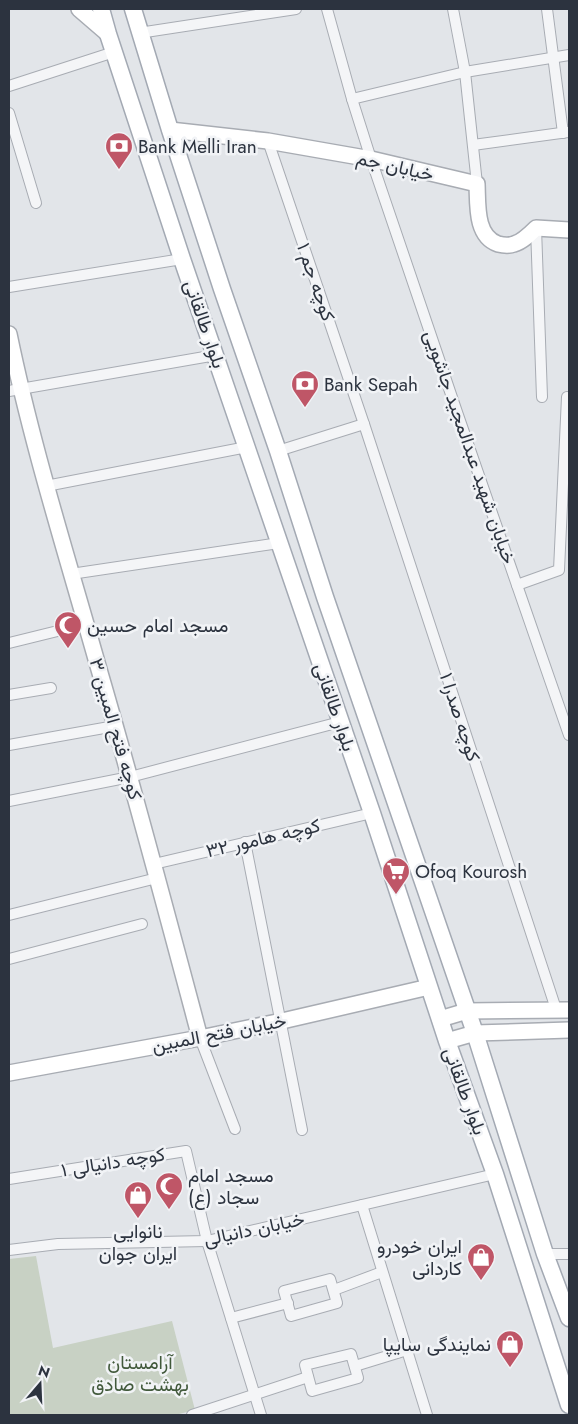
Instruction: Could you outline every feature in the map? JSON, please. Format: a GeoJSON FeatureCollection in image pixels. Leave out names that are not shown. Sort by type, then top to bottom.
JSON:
{"type":"FeatureCollection","features":[{"type":"Feature","properties":{"kind":"main road","name":"بلوار طالقانی"},"geometry":{"type":"LineString","coordinates":[[101,9],[182,259],[372,813],[428,987],[495,1174],[569,1405]]}},
{"type":"Feature","properties":{"kind":"main road","name":"بلوار طالقانی"},"geometry":{"type":"LineString","coordinates":[[133,9],[139,33],[222,289],[278,451],[325,597],[475,1033],[545,1254],[569,1318]]}},
{"type":"Feature","properties":{"kind":"main road"},"geometry":{"type":"LineString","coordinates":[[340,722],[366,715]]}},
{"type":"Feature","properties":{"kind":"street"},"geometry":{"type":"LineString","coordinates":[[79,9],[108,34]]}},
{"type":"Feature","properties":{"kind":"street"},"geometry":{"type":"LineString","coordinates":[[139,33],[296,9]]}},
{"type":"Feature","properties":{"kind":"street","name":"خیابان شهید عبدالمجید جاشویی"},"geometry":{"type":"LineString","coordinates":[[327,9],[371,159],[569,735]]}},
{"type":"Feature","properties":{"kind":"street"},"geometry":{"type":"LineString","coordinates":[[453,9],[465,72],[478,210],[482,230],[491,241],[501,245],[513,245],[524,239],[536,228],[569,230]]}},
{"type":"Feature","properties":{"kind":"street"},"geometry":{"type":"LineString","coordinates":[[472,145],[566,132],[553,58],[547,9]]}},
{"type":"Feature","properties":{"kind":"street"},"geometry":{"type":"LineString","coordinates":[[9,86],[114,52]]}},
{"type":"Feature","properties":{"kind":"street"},"geometry":{"type":"LineString","coordinates":[[352,98],[465,72],[569,55]]}},
{"type":"Feature","properties":{"kind":"street"},"geometry":{"type":"LineString","coordinates":[[9,114],[36,203]]}},
{"type":"Feature","properties":{"kind":"street","name":"خیابان جم"},"geometry":{"type":"LineString","coordinates":[[170,130],[268,141],[371,159],[477,184]]}},
{"type":"Feature","properties":{"kind":"street","name":"کوچه جم ۱"},"geometry":{"type":"LineString","coordinates":[[268,141],[364,424]]}},
{"type":"Feature","properties":{"kind":"street"},"geometry":{"type":"LineString","coordinates":[[536,228],[542,396]]}},
{"type":"Feature","properties":{"kind":"street"},"geometry":{"type":"LineString","coordinates":[[9,286],[182,259]]}},
{"type":"Feature","properties":{"kind":"street","name":"کوچه فتح المبین ۳"},"geometry":{"type":"LineString","coordinates":[[9,334],[14,390],[46,486],[130,777],[200,1038]]}},
{"type":"Feature","properties":{"kind":"street"},"geometry":{"type":"LineString","coordinates":[[14,390],[216,355]]}},
{"type":"Feature","properties":{"kind":"street"},"geometry":{"type":"LineString","coordinates":[[517,585],[559,570],[567,396]]}},
{"type":"Feature","properties":{"kind":"street"},"geometry":{"type":"LineString","coordinates":[[278,451],[364,424]]}},
{"type":"Feature","properties":{"kind":"street","name":"کوچه صدرا ۱"},"geometry":{"type":"LineString","coordinates":[[364,424],[562,1010]]}},
{"type":"Feature","properties":{"kind":"street"},"geometry":{"type":"LineString","coordinates":[[46,486],[247,447]]}},
{"type":"Feature","properties":{"kind":"street"},"geometry":{"type":"LineString","coordinates":[[71,574],[279,543]]}},
{"type":"Feature","properties":{"kind":"street"},"geometry":{"type":"LineString","coordinates":[[9,642],[86,624]]}},
{"type":"Feature","properties":{"kind":"street"},"geometry":{"type":"LineString","coordinates":[[9,695],[51,688]]}},
{"type":"Feature","properties":{"kind":"street"},"geometry":{"type":"LineString","coordinates":[[9,801],[130,777],[340,722]]}},
{"type":"Feature","properties":{"kind":"street"},"geometry":{"type":"LineString","coordinates":[[9,745],[115,726]]}},
{"type":"Feature","properties":{"kind":"street","name":"کوچه هامور ۳۲"},"geometry":{"type":"LineString","coordinates":[[9,915],[245,842],[372,813]]}},
{"type":"Feature","properties":{"kind":"street"},"geometry":{"type":"LineString","coordinates":[[245,842],[282,1021],[302,1130]]}},
{"type":"Feature","properties":{"kind":"street"},"geometry":{"type":"LineString","coordinates":[[9,959],[142,924]]}},
{"type":"Feature","properties":{"kind":"street","name":"خیابان فتح المبین"},"geometry":{"type":"LineString","coordinates":[[9,1073],[200,1038],[428,987]]}},
{"type":"Feature","properties":{"kind":"street"},"geometry":{"type":"LineString","coordinates":[[440,1019],[467,1011],[562,1010]]}},
{"type":"Feature","properties":{"kind":"street"},"geometry":{"type":"LineString","coordinates":[[447,1041],[475,1033],[569,1030]]}},
{"type":"Feature","properties":{"kind":"street"},"geometry":{"type":"LineString","coordinates":[[200,1038],[234,1129]]}},
{"type":"Feature","properties":{"kind":"street","name":"کوچه دانیالی ۱"},"geometry":{"type":"LineString","coordinates":[[9,1179],[186,1151],[207,1241]]}},
{"type":"Feature","properties":{"kind":"street","name":"خیابان دانیالی"},"geometry":{"type":"LineString","coordinates":[[9,1250],[58,1244],[207,1241],[495,1174]]}},
{"type":"Feature","properties":{"kind":"street"},"geometry":{"type":"LineString","coordinates":[[362,1205],[427,1415]]}},
{"type":"Feature","properties":{"kind":"street"},"geometry":{"type":"LineString","coordinates":[[207,1241],[261,1415]]}},
{"type":"Feature","properties":{"kind":"street"},"geometry":{"type":"LineString","coordinates":[[545,1254],[569,1254]]}},
{"type":"Feature","properties":{"kind":"street"},"geometry":{"type":"LineString","coordinates":[[334,1290],[382,1272]]}},
{"type":"Feature","properties":{"kind":"street"},"geometry":{"type":"LineString","coordinates":[[330,1279],[334,1290],[337,1303],[291,1316],[284,1291],[330,1279]]}},
{"type":"Feature","properties":{"kind":"street"},"geometry":{"type":"LineString","coordinates":[[231,1318],[288,1303]]}},
{"type":"Feature","properties":{"kind":"street"},"geometry":{"type":"LineString","coordinates":[[355,1366],[407,1350]]}},
{"type":"Feature","properties":{"kind":"street"},"geometry":{"type":"LineString","coordinates":[[351,1354],[358,1378],[312,1390],[308,1378],[305,1366],[351,1354]]}},
{"type":"Feature","properties":{"kind":"street"},"geometry":{"type":"LineString","coordinates":[[192,1415],[308,1378]]}},
{"type":"Feature","properties":{"kind":"green space","name":"آرامستان بهشت صادق"},"geometry":{"type":"Polygon","coordinates":[[[36,1256],[53,1348],[172,1321],[195,1410],[175,1415],[9,1415],[9,1259],[36,1256]]]}},
{"type":"Feature","properties":{"kind":"place","name":"Bank Melli Iran"},"geometry":{"type":"Point","coordinates":[119,170]}},
{"type":"Feature","properties":{"kind":"place","name":"Bank Sepah"},"geometry":{"type":"Point","coordinates":[305,408]}},
{"type":"Feature","properties":{"kind":"place","name":"مسجد امام حسین"},"geometry":{"type":"Point","coordinates":[68,649]}},
{"type":"Feature","properties":{"kind":"place","name":"Ofoq Kourosh"},"geometry":{"type":"Point","coordinates":[396,895]}},
{"type":"Feature","properties":{"kind":"place","name":"مسجد امام سجاد (ع)"},"geometry":{"type":"Point","coordinates":[169,1210]}},
{"type":"Feature","properties":{"kind":"place","name":"نانوایی ایران جوان"},"geometry":{"type":"Point","coordinates":[138,1219]}},
{"type":"Feature","properties":{"kind":"place","name":"ایران خودرو کاردانی"},"geometry":{"type":"Point","coordinates":[481,1281]}},
{"type":"Feature","properties":{"kind":"place","name":"نمایندگی سایپا"},"geometry":{"type":"Point","coordinates":[510,1368]}}]}
